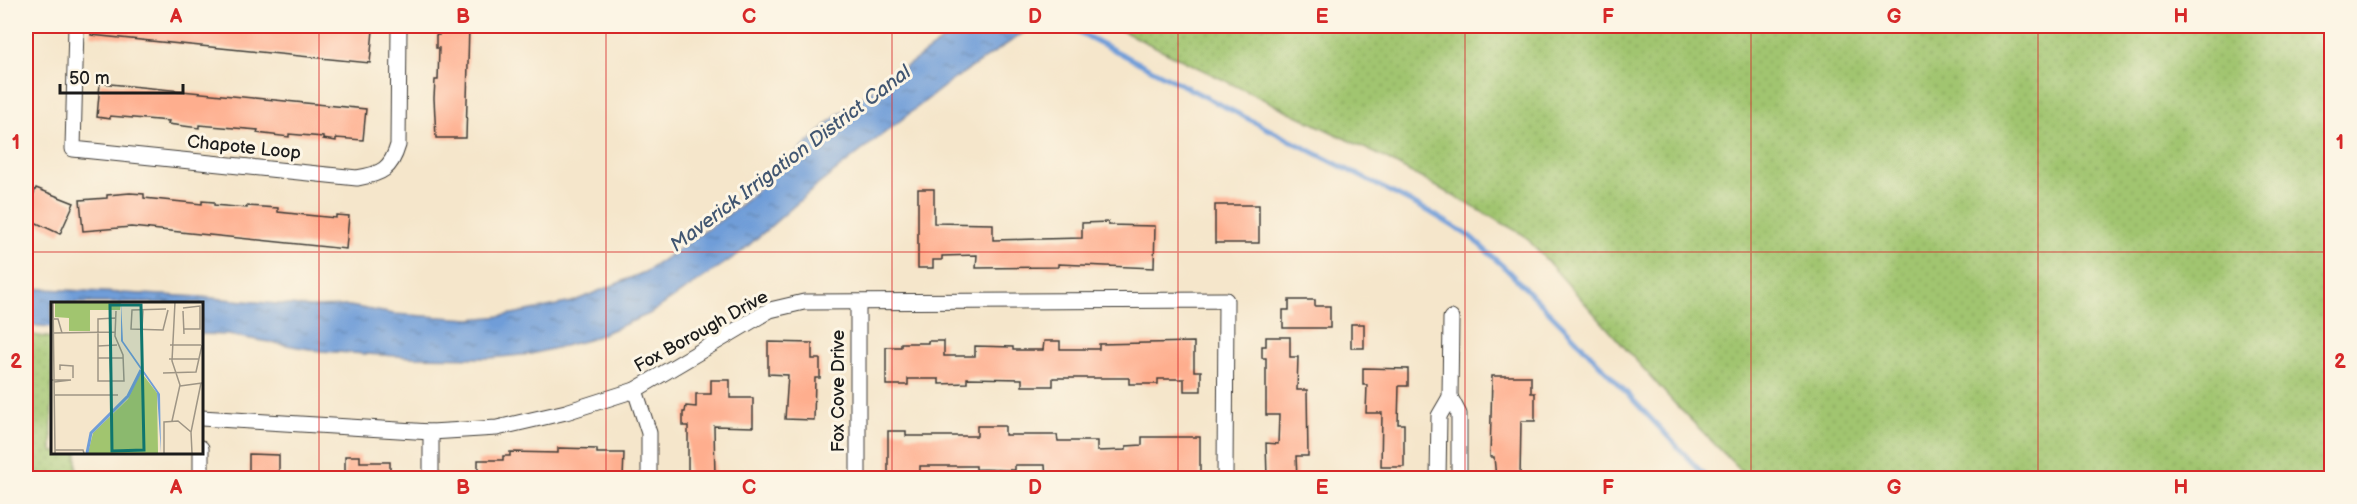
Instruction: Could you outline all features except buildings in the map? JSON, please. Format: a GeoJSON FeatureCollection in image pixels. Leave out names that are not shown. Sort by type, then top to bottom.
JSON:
{"type":"FeatureCollection","features":[{"type":"Feature","properties":{"kind":"street","name":"Chapote Loop"},"geometry":{"type":"LineString","coordinates":[[76,26],[73,149],[357,178],[384,170],[393,162],[398,145],[399,26]]}},
{"type":"Feature","properties":{"kind":"street","name":"Fox Borough Drive"},"geometry":{"type":"LineString","coordinates":[[202,418],[431,432],[497,428],[566,412],[635,390],[770,310],[804,302],[1226,300],[1225,478]]}},
{"type":"Feature","properties":{"kind":"street","name":"Fox Cove Drive"},"geometry":{"type":"LineString","coordinates":[[858,303],[858,478]]}},
{"type":"Feature","properties":{"kind":"street"},"geometry":{"type":"LineString","coordinates":[[1451,318],[1450,397],[1459,414],[1459,478]]}},
{"type":"Feature","properties":{"kind":"street"},"geometry":{"type":"LineString","coordinates":[[635,390],[649,433],[649,478]]}},
{"type":"Feature","properties":{"kind":"street"},"geometry":{"type":"LineString","coordinates":[[1438,478],[1439,416],[1450,397]]}},
{"type":"Feature","properties":{"kind":"street"},"geometry":{"type":"LineString","coordinates":[[431,432],[431,478]]}},
{"type":"Feature","properties":{"kind":"street"},"geometry":{"type":"LineString","coordinates":[[201,453],[201,478]]}},
{"type":"Feature","properties":{"kind":"green space"},"geometry":{"type":"Polygon","coordinates":[[[1112,26],[2331,26],[2331,478],[1748,478],[1675,404],[1524,235],[1383,157],[1112,26]]]}},
{"type":"Feature","properties":{"kind":"green space"},"geometry":{"type":"Polygon","coordinates":[[[26,334],[51,338],[51,453],[77,453],[77,478],[26,478],[26,334]]]}},
{"type":"Feature","properties":{"kind":"water"},"geometry":{"type":"Polygon","coordinates":[[[963,26],[1034,26],[951,81],[819,184],[740,253],[649,314],[588,340],[531,354],[490,358],[412,357],[321,351],[228,335],[202,334],[202,302],[51,302],[51,327],[26,325],[26,288],[201,297],[311,307],[350,306],[394,314],[470,319],[502,316],[572,302],[645,272],[724,218],[748,199],[836,116],[963,26]]]}},
{"type":"Feature","properties":{"kind":"waterway"},"geometry":{"type":"LineString","coordinates":[[1067,26],[1430,212],[1471,237],[1570,333],[1707,478]]}},
{"type":"Feature","properties":{"kind":"water label","name":"Maverick Irrigation District Canal"},"geometry":{"type":"Point","coordinates":[790,158]}}]}
